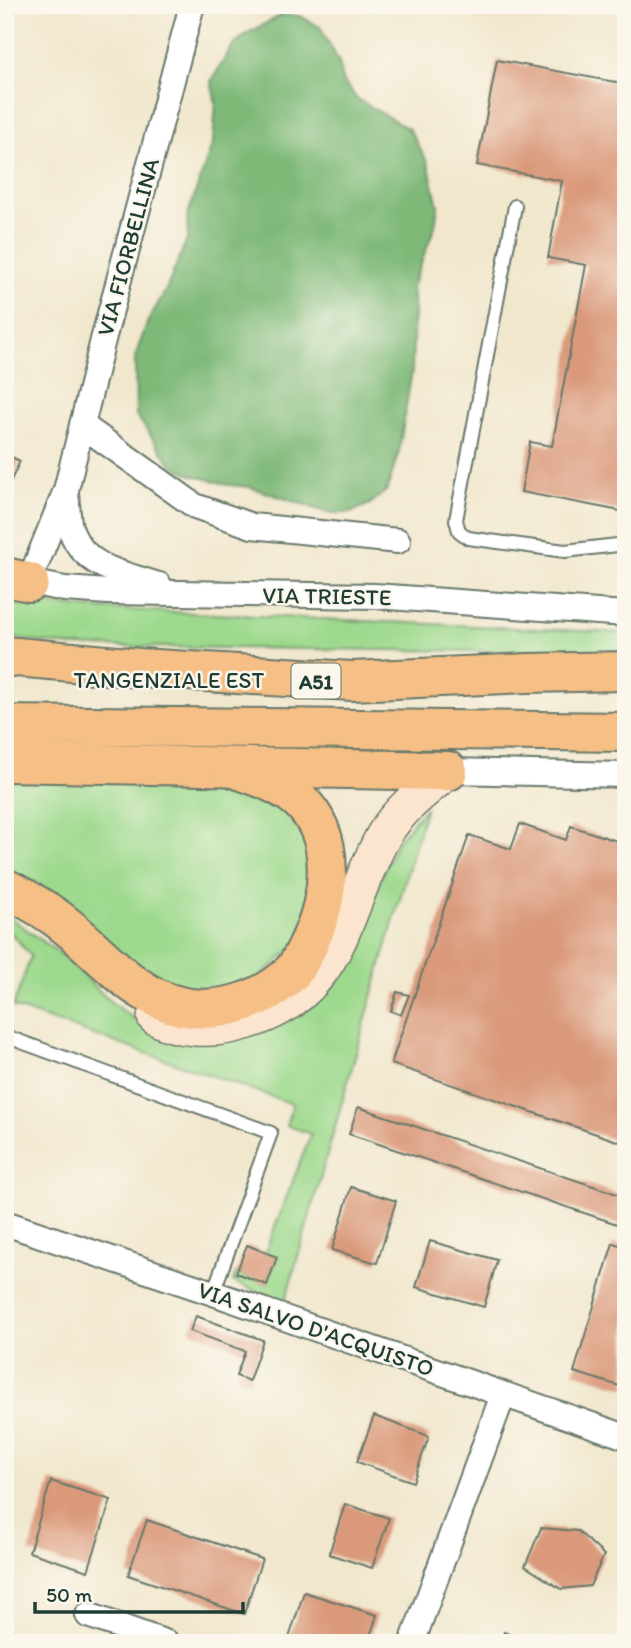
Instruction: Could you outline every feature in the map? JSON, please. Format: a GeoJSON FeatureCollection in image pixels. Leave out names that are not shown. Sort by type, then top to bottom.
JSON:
{"type":"FeatureCollection","features":[{"type":"Feature","properties":{"kind":"highway"},"geometry":{"type":"LineString","coordinates":[[5,656],[140,668],[352,681],[626,671]]}},
{"type":"Feature","properties":{"kind":"highway","name":"TANGENZIALE EST"},"geometry":{"type":"LineString","coordinates":[[5,680],[352,681],[626,687]]}},
{"type":"Feature","properties":{"kind":"highway","name":"TANGENZIALE EST"},"geometry":{"type":"LineString","coordinates":[[5,725],[626,732]]}},
{"type":"Feature","properties":{"kind":"highway"},"geometry":{"type":"LineString","coordinates":[[5,762],[448,771]]}},
{"type":"Feature","properties":{"kind":"highway"},"geometry":{"type":"LineString","coordinates":[[5,888],[57,918],[127,979],[162,1001],[190,1007],[229,1006],[266,992],[295,969],[312,936],[325,894],[324,841],[312,816],[298,800],[262,778],[231,767]]}},
{"type":"Feature","properties":{"kind":"main road"},"geometry":{"type":"LineString","coordinates":[[5,902],[44,926],[111,987],[134,1005],[159,1019],[207,1028],[247,1022],[288,1002],[320,974],[341,938],[385,834],[392,823],[448,771]]}},
{"type":"Feature","properties":{"kind":"street","name":"VIA FIORBELLINA"},"geometry":{"type":"LineString","coordinates":[[17,580],[66,490],[192,5]]}},
{"type":"Feature","properties":{"kind":"street"},"geometry":{"type":"LineString","coordinates":[[82,425],[195,506],[252,526],[398,541]]}},
{"type":"Feature","properties":{"kind":"street","name":"VIA FIORBELLINA"},"geometry":{"type":"LineString","coordinates":[[66,490],[71,531],[84,554],[106,568],[189,594]]}},
{"type":"Feature","properties":{"kind":"street","name":"VIA TRIESTE"},"geometry":{"type":"LineString","coordinates":[[17,580],[108,592],[375,596],[626,614]]}},
{"type":"Feature","properties":{"kind":"street"},"geometry":{"type":"LineString","coordinates":[[448,771],[626,775]]}},
{"type":"Feature","properties":{"kind":"street","name":"VIA SALVO D'ACQUISTO"},"geometry":{"type":"LineString","coordinates":[[5,1223],[626,1437]]}},
{"type":"Feature","properties":{"kind":"street"},"geometry":{"type":"LineString","coordinates":[[412,1643],[503,1395]]}},
{"type":"Feature","properties":{"kind":"street"},"geometry":{"type":"LineString","coordinates":[[88,1615],[167,1643]]}},
{"type":"Feature","properties":{"kind":"lane"},"geometry":{"type":"LineString","coordinates":[[514,206],[456,520],[459,531],[468,538],[565,551],[626,544]]}},
{"type":"Feature","properties":{"kind":"lane"},"geometry":{"type":"LineString","coordinates":[[5,1037],[271,1133],[213,1293]]}},
{"type":"Feature","properties":{"kind":"green space"},"geometry":{"type":"Polygon","coordinates":[[[281,15],[300,16],[320,27],[339,62],[343,81],[357,99],[409,129],[428,163],[438,206],[435,226],[412,287],[412,370],[399,451],[387,490],[370,504],[350,513],[329,513],[250,487],[229,485],[189,474],[171,464],[136,415],[135,357],[148,321],[166,290],[188,237],[187,217],[213,142],[216,103],[211,82],[231,48],[246,34],[281,15]]]}},
{"type":"Feature","properties":{"kind":"green space"},"geometry":{"type":"Polygon","coordinates":[[[5,598],[82,608],[626,633],[626,653],[70,646],[5,637],[5,598]]]}},
{"type":"Feature","properties":{"kind":"green space"},"geometry":{"type":"Polygon","coordinates":[[[5,779],[191,784],[244,792],[281,808],[302,833],[314,865],[301,940],[247,989],[177,990],[140,968],[5,871],[5,779]]]}},
{"type":"Feature","properties":{"kind":"green space"},"geometry":{"type":"Polygon","coordinates":[[[426,807],[285,1302],[233,1282],[236,1273],[267,1284],[277,1257],[265,1253],[311,1134],[286,1125],[293,1104],[13,1007],[31,956],[13,935],[5,932],[5,914],[59,953],[112,1003],[150,1030],[261,1032],[303,1014],[338,981],[397,841],[426,807]]]}},
{"type":"Feature","properties":{"kind":"building"},"geometry":{"type":"Polygon","coordinates":[[[497,60],[626,84],[626,512],[521,492],[530,442],[552,446],[586,265],[548,258],[562,181],[477,165],[497,60]]]}},
{"type":"Feature","properties":{"kind":"building"},"geometry":{"type":"Polygon","coordinates":[[[5,454],[20,461],[5,493],[5,454]]]}},
{"type":"Feature","properties":{"kind":"building"},"geometry":{"type":"Polygon","coordinates":[[[520,824],[566,840],[571,826],[626,844],[626,1144],[391,1064],[469,835],[511,849],[520,824]]]}},
{"type":"Feature","properties":{"kind":"building"},"geometry":{"type":"Polygon","coordinates":[[[397,992],[409,995],[401,1015],[391,1011],[397,992]]]}},
{"type":"Feature","properties":{"kind":"building"},"geometry":{"type":"Polygon","coordinates":[[[358,1107],[626,1197],[626,1227],[349,1134],[358,1107]]]}},
{"type":"Feature","properties":{"kind":"building"},"geometry":{"type":"Polygon","coordinates":[[[351,1187],[396,1201],[377,1263],[332,1250],[351,1187]]]}},
{"type":"Feature","properties":{"kind":"building"},"geometry":{"type":"Polygon","coordinates":[[[430,1241],[497,1260],[484,1307],[416,1287],[430,1241]]]}},
{"type":"Feature","properties":{"kind":"building"},"geometry":{"type":"Polygon","coordinates":[[[613,1243],[626,1247],[626,1388],[574,1372],[613,1243]]]}},
{"type":"Feature","properties":{"kind":"building"},"geometry":{"type":"Polygon","coordinates":[[[247,1245],[277,1257],[267,1285],[236,1273],[247,1245]]]}},
{"type":"Feature","properties":{"kind":"building"},"geometry":{"type":"Polygon","coordinates":[[[196,1316],[263,1340],[249,1381],[236,1376],[245,1351],[190,1331],[196,1316]]]}},
{"type":"Feature","properties":{"kind":"building"},"geometry":{"type":"Polygon","coordinates":[[[374,1416],[429,1436],[413,1482],[357,1462],[374,1416]]]}},
{"type":"Feature","properties":{"kind":"building"},"geometry":{"type":"Polygon","coordinates":[[[51,1481],[111,1500],[88,1571],[29,1552],[51,1481]]]}},
{"type":"Feature","properties":{"kind":"building"},"geometry":{"type":"Polygon","coordinates":[[[345,1504],[389,1518],[372,1568],[329,1554],[345,1504]]]}},
{"type":"Feature","properties":{"kind":"building"},"geometry":{"type":"Polygon","coordinates":[[[147,1520],[262,1559],[244,1614],[128,1575],[147,1520]]]}},
{"type":"Feature","properties":{"kind":"building"},"geometry":{"type":"Polygon","coordinates":[[[541,1528],[578,1531],[604,1555],[590,1586],[561,1589],[525,1566],[541,1528]]]}},
{"type":"Feature","properties":{"kind":"building"},"geometry":{"type":"Polygon","coordinates":[[[304,1592],[377,1615],[368,1643],[288,1641],[304,1592]]]}},
{"type":"Feature","properties":{"kind":"building"},"geometry":{"type":"Polygon","coordinates":[[[504,1632],[530,1643],[500,1643],[504,1632]]]}}]}
